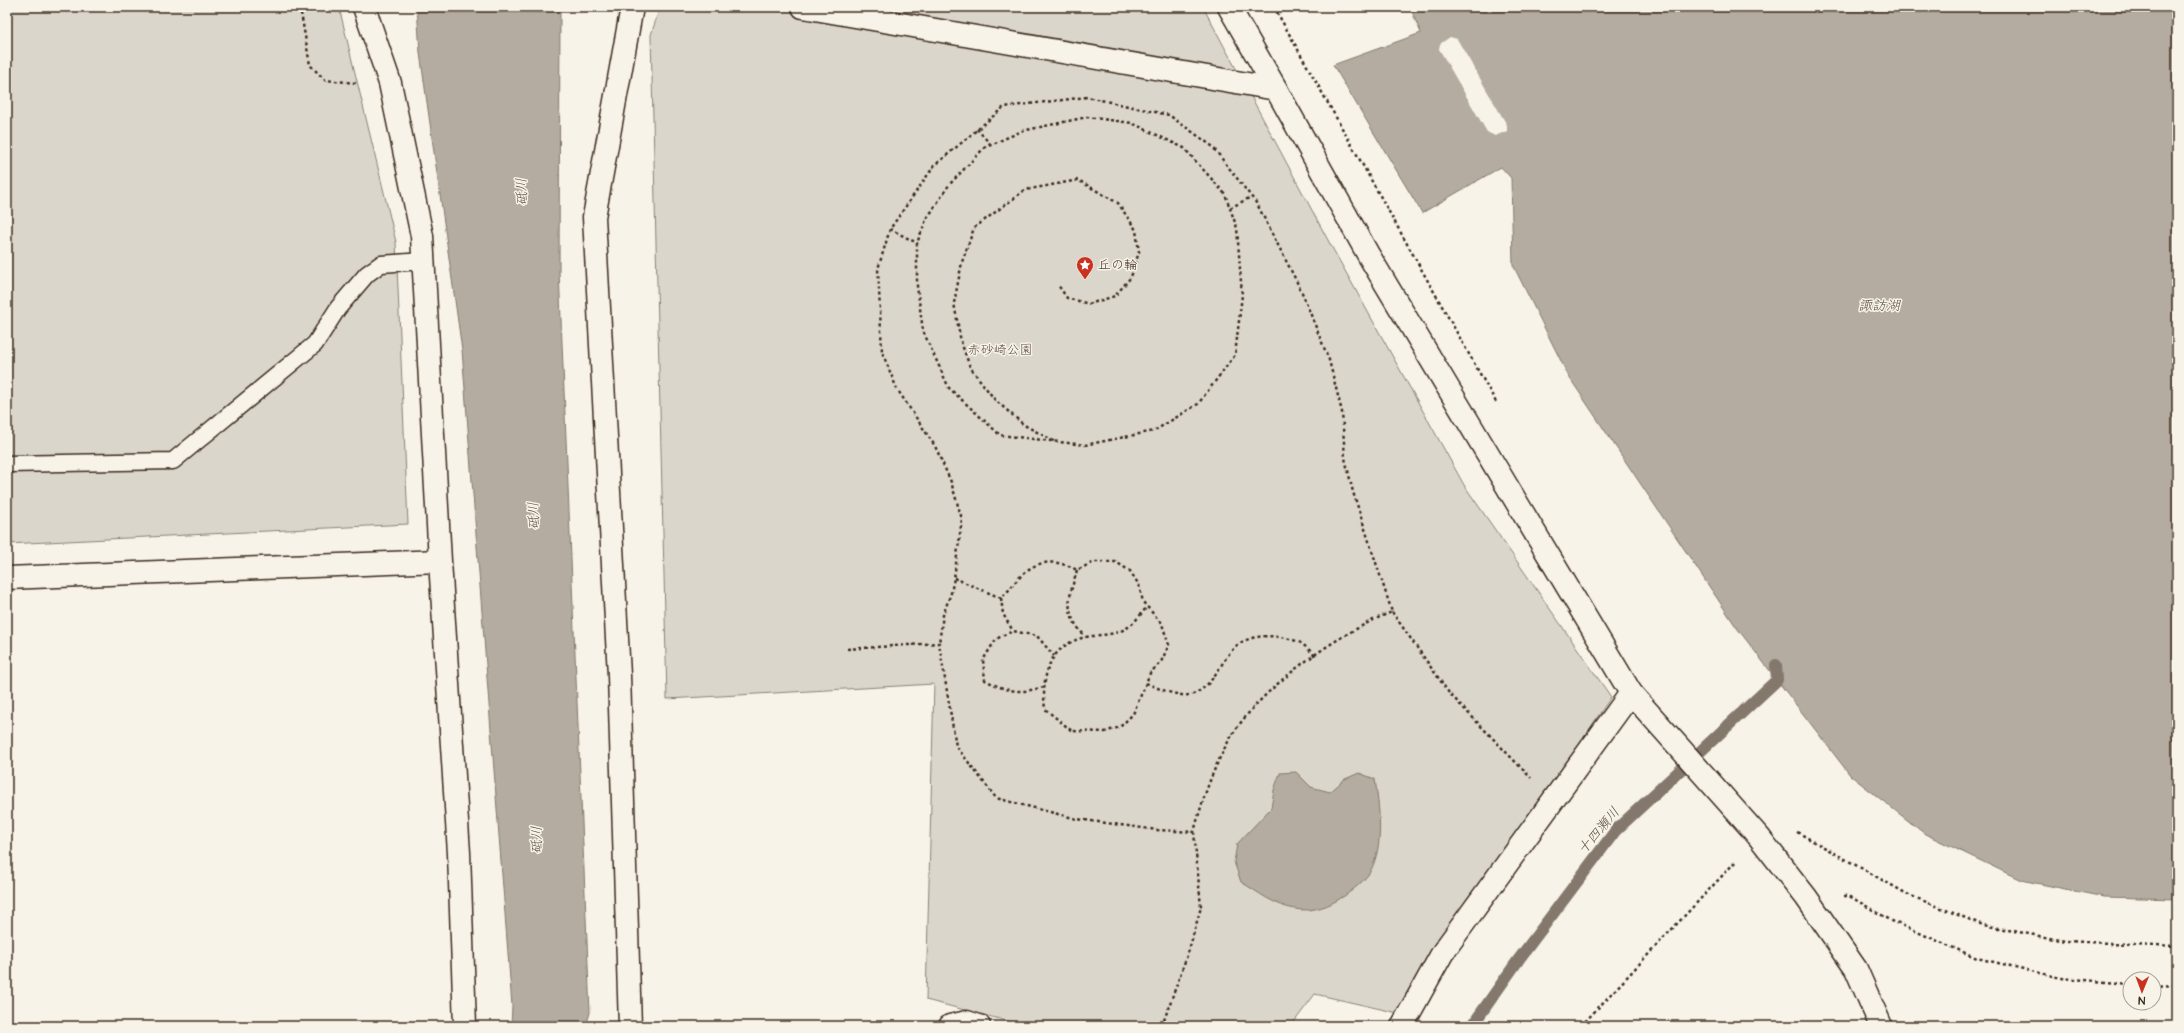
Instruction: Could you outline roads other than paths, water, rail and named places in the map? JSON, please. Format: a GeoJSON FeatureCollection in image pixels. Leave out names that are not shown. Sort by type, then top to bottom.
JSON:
{"type":"FeatureCollection","features":[{"type":"Feature","properties":{"kind":"street"},"geometry":{"type":"LineString","coordinates":[[364,7],[390,83],[422,236],[440,561],[459,853],[465,1026]]}},
{"type":"Feature","properties":{"kind":"street"},"geometry":{"type":"LineString","coordinates":[[630,1026],[620,676],[594,217],[632,7]]}},
{"type":"Feature","properties":{"kind":"street"},"geometry":{"type":"LineString","coordinates":[[804,7],[1276,89]]}},
{"type":"Feature","properties":{"kind":"street"},"geometry":{"type":"LineString","coordinates":[[1230,7],[1369,256],[1631,692],[1759,837],[1806,897],[1856,969],[1881,1026]]}},
{"type":"Feature","properties":{"kind":"street"},"geometry":{"type":"LineString","coordinates":[[7,578],[440,561]]}},
{"type":"Feature","properties":{"kind":"street"},"geometry":{"type":"LineString","coordinates":[[1402,1026],[1443,952],[1631,692]]}},
{"type":"Feature","properties":{"kind":"street"},"geometry":{"type":"LineString","coordinates":[[950,1026],[967,1022],[979,1026]]}},
{"type":"Feature","properties":{"kind":"lane"},"geometry":{"type":"LineString","coordinates":[[7,464],[173,461],[315,344],[338,308],[367,274],[381,264],[423,261]]}},
{"type":"Feature","properties":{"kind":"water","name":"砥川"},"geometry":{"type":"Polygon","coordinates":[[[417,7],[560,7],[559,271],[590,1013],[586,1026],[511,1026],[512,1006],[462,350],[420,53],[417,7]]]}},
{"type":"Feature","properties":{"kind":"water","name":"諏訪湖"},"geometry":{"type":"Polygon","coordinates":[[[1410,7],[2177,7],[2177,899],[2104,897],[2021,880],[1925,834],[1850,775],[1737,628],[1569,377],[1513,265],[1511,178],[1501,167],[1422,213],[1333,65],[1421,33],[1410,7]]]}},
{"type":"Feature","properties":{"kind":"water"},"geometry":{"type":"Polygon","coordinates":[[[1296,772],[1311,787],[1330,792],[1345,779],[1359,773],[1375,779],[1378,802],[1380,826],[1378,850],[1370,872],[1350,892],[1326,906],[1311,910],[1300,910],[1281,905],[1260,894],[1241,882],[1234,862],[1237,844],[1271,808],[1274,790],[1280,773],[1296,772]]]}},
{"type":"Feature","properties":{"kind":"waterway","name":"十四瀬川"},"geometry":{"type":"LineString","coordinates":[[1472,1026],[1519,959],[1616,830],[1777,680],[1776,665]]}},
{"type":"Feature","properties":{"kind":"place","name":"丘の輪"},"geometry":{"type":"Point","coordinates":[1085,280]}},
{"type":"Feature","properties":{"kind":"park label","name":"赤砂崎公園"},"geometry":{"type":"Point","coordinates":[1000,350]}}]}
